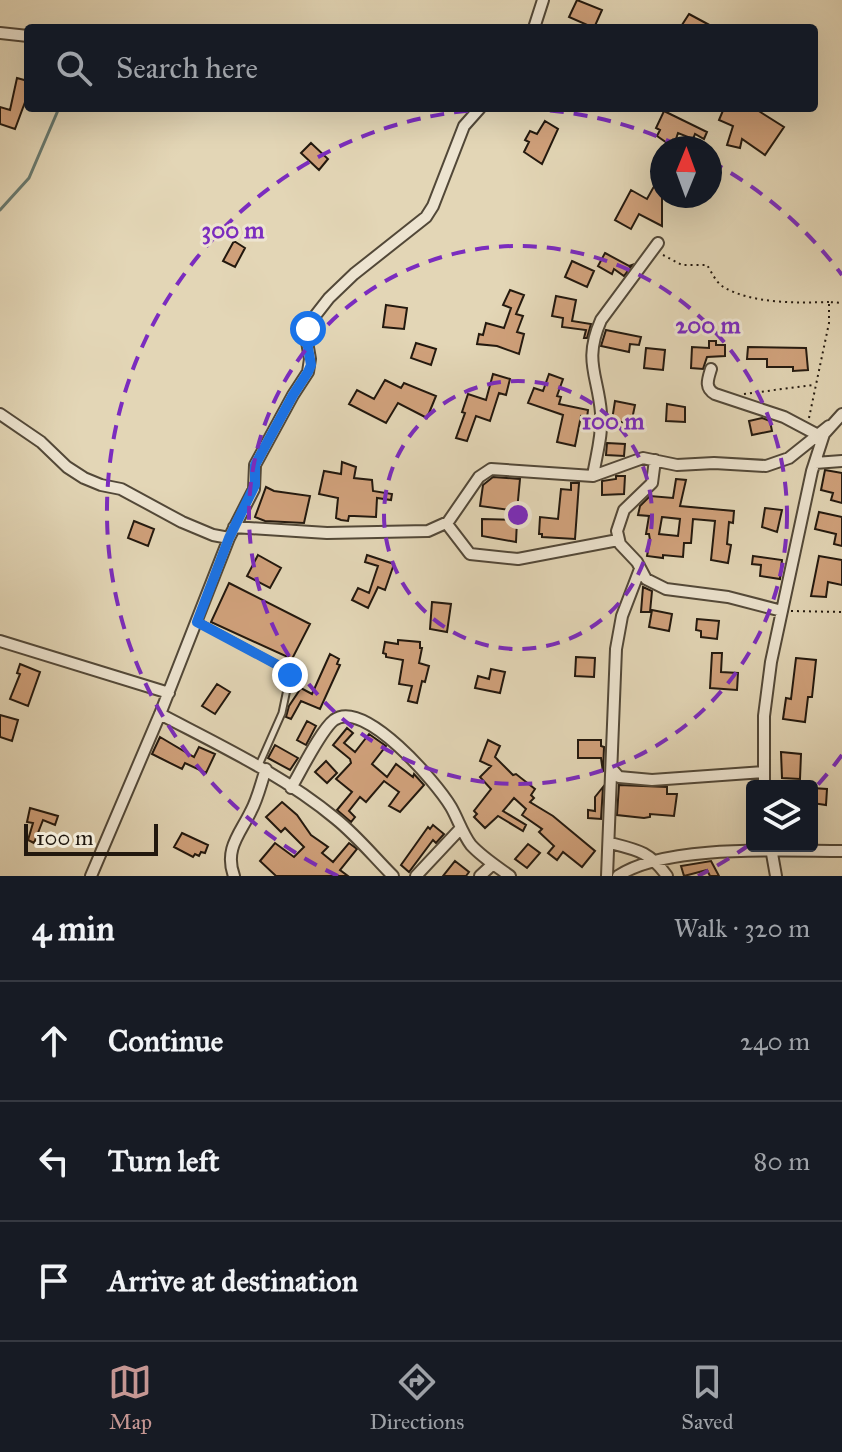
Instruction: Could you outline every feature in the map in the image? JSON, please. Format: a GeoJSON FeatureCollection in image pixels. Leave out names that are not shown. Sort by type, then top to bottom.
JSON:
{"type":"FeatureCollection","features":[{"type":"Feature","properties":{"kind":"street"},"geometry":{"type":"LineString","coordinates":[[535,24],[543,0]]}},
{"type":"Feature","properties":{"kind":"street"},"geometry":{"type":"LineString","coordinates":[[0,33],[24,36]]}},
{"type":"Feature","properties":{"kind":"street"},"geometry":{"type":"LineString","coordinates":[[91,876],[169,693],[232,533],[255,485],[255,465],[308,372],[310,359],[306,336],[311,321],[354,274],[426,217],[464,126],[476,112]]}},
{"type":"Feature","properties":{"kind":"street"},"geometry":{"type":"LineString","coordinates":[[593,476],[602,425],[599,394],[591,363],[597,330],[601,320],[656,247]]}},
{"type":"Feature","properties":{"kind":"street"},"geometry":{"type":"LineString","coordinates":[[711,369],[707,381],[711,391],[784,417],[818,435]]}},
{"type":"Feature","properties":{"kind":"street"},"geometry":{"type":"LineString","coordinates":[[0,414],[41,442],[67,467],[84,478],[105,487],[121,489],[213,535],[417,533],[447,524],[479,477],[491,469],[593,476],[640,459],[677,465],[766,466],[789,458],[842,414]]}},
{"type":"Feature","properties":{"kind":"street"},"geometry":{"type":"LineString","coordinates":[[764,780],[766,697],[815,463],[829,426]]}},
{"type":"Feature","properties":{"kind":"street"},"geometry":{"type":"LineString","coordinates":[[655,460],[652,483],[620,518],[618,540],[640,569],[653,584],[666,589],[728,597],[782,611]]}},
{"type":"Feature","properties":{"kind":"street"},"geometry":{"type":"LineString","coordinates":[[815,463],[842,461]]}},
{"type":"Feature","properties":{"kind":"street"},"geometry":{"type":"LineString","coordinates":[[447,524],[470,554],[497,558],[518,559],[618,540]]}},
{"type":"Feature","properties":{"kind":"street"},"geometry":{"type":"LineString","coordinates":[[607,876],[619,630],[640,569]]}},
{"type":"Feature","properties":{"kind":"street"},"geometry":{"type":"LineString","coordinates":[[0,641],[169,693]]}},
{"type":"Feature","properties":{"kind":"street"},"geometry":{"type":"LineString","coordinates":[[160,714],[262,767],[338,820],[393,876]]}},
{"type":"Feature","properties":{"kind":"street"},"geometry":{"type":"LineString","coordinates":[[291,788],[332,722],[346,715],[354,717],[385,734],[409,756],[451,806],[469,842],[510,876]]}},
{"type":"Feature","properties":{"kind":"street"},"geometry":{"type":"LineString","coordinates":[[234,876],[231,848],[250,814],[262,767]]}},
{"type":"Feature","properties":{"kind":"street"},"geometry":{"type":"LineString","coordinates":[[611,767],[619,777],[652,780],[764,772]]}},
{"type":"Feature","properties":{"kind":"street"},"geometry":{"type":"LineString","coordinates":[[416,876],[461,828]]}},
{"type":"Feature","properties":{"kind":"street"},"geometry":{"type":"LineString","coordinates":[[610,843],[632,848],[656,859],[667,876]]}},
{"type":"Feature","properties":{"kind":"street"},"geometry":{"type":"LineString","coordinates":[[818,850],[842,851]]}},
{"type":"Feature","properties":{"kind":"street"},"geometry":{"type":"LineString","coordinates":[[618,876],[656,859],[746,851]]}},
{"type":"Feature","properties":{"kind":"street"},"geometry":{"type":"LineString","coordinates":[[772,852],[776,876]]}},
{"type":"Feature","properties":{"kind":"street"},"geometry":{"type":"LineString","coordinates":[[480,876],[493,864]]}},
{"type":"Feature","properties":{"kind":"lane"},"geometry":{"type":"LineString","coordinates":[[197,622],[285,669],[290,675],[282,713],[262,767]]}},
{"type":"Feature","properties":{"kind":"path"},"geometry":{"type":"LineString","coordinates":[[656,247],[682,265],[707,265],[720,285],[745,294],[781,304],[842,303]]}},
{"type":"Feature","properties":{"kind":"path"},"geometry":{"type":"LineString","coordinates":[[807,429],[829,323],[829,302]]}},
{"type":"Feature","properties":{"kind":"path"},"geometry":{"type":"LineString","coordinates":[[735,395],[814,385]]}},
{"type":"Feature","properties":{"kind":"path"},"geometry":{"type":"LineString","coordinates":[[782,611],[842,612]]}},
{"type":"Feature","properties":{"kind":"building"},"geometry":{"type":"Polygon","coordinates":[[[577,0],[602,10],[596,24],[585,24],[569,17],[577,0]]]}},
{"type":"Feature","properties":{"kind":"building"},"geometry":{"type":"Polygon","coordinates":[[[689,14],[708,24],[683,24],[689,14]]]}},
{"type":"Feature","properties":{"kind":"building"},"geometry":{"type":"Polygon","coordinates":[[[17,78],[24,80],[24,105],[15,129],[0,124],[0,107],[10,110],[17,78]]]}},
{"type":"Feature","properties":{"kind":"building"},"geometry":{"type":"Polygon","coordinates":[[[666,112],[707,132],[705,136],[678,133],[677,136],[657,136],[660,130],[656,128],[666,112]]]}},
{"type":"Feature","properties":{"kind":"building"},"geometry":{"type":"Polygon","coordinates":[[[722,112],[760,112],[784,127],[765,155],[742,139],[740,148],[727,145],[733,126],[719,120],[722,112]]]}},
{"type":"Feature","properties":{"kind":"building"},"geometry":{"type":"Polygon","coordinates":[[[545,121],[558,129],[542,164],[524,152],[530,131],[537,134],[545,121]]]}},
{"type":"Feature","properties":{"kind":"building"},"geometry":{"type":"Polygon","coordinates":[[[311,143],[328,159],[319,170],[301,153],[311,143]]]}},
{"type":"Feature","properties":{"kind":"building"},"geometry":{"type":"Polygon","coordinates":[[[631,190],[647,199],[650,194],[650,208],[662,208],[662,226],[639,214],[631,229],[615,220],[631,190]]]}},
{"type":"Feature","properties":{"kind":"building"},"geometry":{"type":"Polygon","coordinates":[[[234,241],[245,248],[235,267],[223,261],[234,241]]]}},
{"type":"Feature","properties":{"kind":"building"},"geometry":{"type":"Polygon","coordinates":[[[605,253],[632,265],[624,276],[614,269],[612,274],[598,266],[605,253]]]}},
{"type":"Feature","properties":{"kind":"building"},"geometry":{"type":"Polygon","coordinates":[[[572,261],[594,271],[587,287],[565,277],[572,261]]]}},
{"type":"Feature","properties":{"kind":"building"},"geometry":{"type":"Polygon","coordinates":[[[510,290],[524,295],[516,314],[523,316],[517,332],[524,334],[519,354],[497,346],[477,344],[486,323],[504,328],[511,308],[503,305],[510,290]]]}},
{"type":"Feature","properties":{"kind":"building"},"geometry":{"type":"Polygon","coordinates":[[[556,296],[576,300],[572,321],[591,324],[587,338],[584,338],[586,330],[562,327],[563,318],[552,316],[556,296]]]}},
{"type":"Feature","properties":{"kind":"building"},"geometry":{"type":"Polygon","coordinates":[[[386,305],[407,308],[404,329],[383,327],[386,305]]]}},
{"type":"Feature","properties":{"kind":"building"},"geometry":{"type":"Polygon","coordinates":[[[606,330],[641,337],[639,345],[630,344],[629,352],[601,346],[606,330]]]}},
{"type":"Feature","properties":{"kind":"building"},"geometry":{"type":"Polygon","coordinates":[[[709,341],[725,345],[725,356],[707,357],[703,369],[691,368],[692,347],[709,348],[709,341]]]}},
{"type":"Feature","properties":{"kind":"building"},"geometry":{"type":"Polygon","coordinates":[[[416,343],[436,349],[431,365],[411,358],[416,343]]]}},
{"type":"Feature","properties":{"kind":"building"},"geometry":{"type":"Polygon","coordinates":[[[748,347],[806,348],[808,370],[767,367],[767,359],[747,359],[748,347]]]}},
{"type":"Feature","properties":{"kind":"building"},"geometry":{"type":"Polygon","coordinates":[[[646,348],[665,350],[663,370],[644,368],[646,348]]]}},
{"type":"Feature","properties":{"kind":"building"},"geometry":{"type":"Polygon","coordinates":[[[493,374],[510,379],[506,395],[499,393],[490,421],[476,416],[467,441],[456,438],[468,394],[486,400],[493,374]]]}},
{"type":"Feature","properties":{"kind":"building"},"geometry":{"type":"Polygon","coordinates":[[[549,374],[563,379],[557,396],[561,397],[559,404],[588,410],[587,418],[581,416],[575,446],[557,442],[563,415],[528,403],[534,388],[543,391],[549,374]]]}},
{"type":"Feature","properties":{"kind":"building"},"geometry":{"type":"Polygon","coordinates":[[[385,380],[401,388],[404,383],[436,396],[427,418],[398,403],[386,423],[349,404],[357,390],[374,399],[385,380]]]}},
{"type":"Feature","properties":{"kind":"building"},"geometry":{"type":"Polygon","coordinates":[[[615,401],[635,405],[631,424],[612,420],[615,401]]]}},
{"type":"Feature","properties":{"kind":"building"},"geometry":{"type":"Polygon","coordinates":[[[667,404],[685,407],[685,422],[666,421],[667,404]]]}},
{"type":"Feature","properties":{"kind":"building"},"geometry":{"type":"Polygon","coordinates":[[[762,418],[770,421],[772,431],[752,435],[749,421],[762,418]]]}},
{"type":"Feature","properties":{"kind":"building"},"geometry":{"type":"Polygon","coordinates":[[[607,443],[625,444],[624,456],[606,455],[607,443]]]}},
{"type":"Feature","properties":{"kind":"building"},"geometry":{"type":"Polygon","coordinates":[[[342,462],[356,467],[354,478],[372,480],[373,491],[392,494],[391,500],[377,498],[376,517],[349,516],[348,521],[336,518],[338,498],[319,494],[324,471],[341,474],[342,462]]]}},
{"type":"Feature","properties":{"kind":"building"},"geometry":{"type":"Polygon","coordinates":[[[825,470],[842,473],[842,503],[831,500],[833,493],[821,490],[825,470]]]}},
{"type":"Feature","properties":{"kind":"building"},"geometry":{"type":"Polygon","coordinates":[[[616,476],[625,476],[624,494],[602,495],[602,481],[616,479],[616,476]]]}},
{"type":"Feature","properties":{"kind":"building"},"geometry":{"type":"Polygon","coordinates":[[[493,477],[520,479],[517,511],[480,506],[483,485],[493,477]]]}},
{"type":"Feature","properties":{"kind":"building"},"geometry":{"type":"Polygon","coordinates":[[[676,479],[686,480],[680,506],[734,511],[733,523],[729,522],[727,544],[731,545],[728,563],[711,560],[715,521],[693,519],[691,543],[684,543],[683,557],[647,556],[649,516],[638,515],[640,506],[650,496],[673,498],[676,479]],[[662,517],[659,534],[678,536],[680,519],[662,517]]]}},
{"type":"Feature","properties":{"kind":"building"},"geometry":{"type":"Polygon","coordinates":[[[571,483],[579,483],[575,539],[542,537],[539,534],[540,517],[558,519],[561,489],[571,490],[571,483]]]}},
{"type":"Feature","properties":{"kind":"building"},"geometry":{"type":"Polygon","coordinates":[[[266,487],[310,496],[304,523],[265,521],[255,517],[266,487]]]}},
{"type":"Feature","properties":{"kind":"building"},"geometry":{"type":"Polygon","coordinates":[[[765,508],[782,510],[777,532],[762,527],[765,508]]]}},
{"type":"Feature","properties":{"kind":"building"},"geometry":{"type":"Polygon","coordinates":[[[819,512],[842,517],[842,546],[834,544],[836,534],[815,529],[819,512]]]}},
{"type":"Feature","properties":{"kind":"building"},"geometry":{"type":"Polygon","coordinates":[[[482,519],[517,520],[516,542],[482,536],[482,519]]]}},
{"type":"Feature","properties":{"kind":"building"},"geometry":{"type":"Polygon","coordinates":[[[134,521],[154,529],[148,546],[128,538],[134,521]]]}},
{"type":"Feature","properties":{"kind":"building"},"geometry":{"type":"Polygon","coordinates":[[[258,555],[281,568],[270,588],[247,576],[258,555]]]}},
{"type":"Feature","properties":{"kind":"building"},"geometry":{"type":"Polygon","coordinates":[[[367,555],[394,564],[385,590],[378,587],[368,608],[352,600],[358,588],[369,593],[378,566],[365,562],[367,555]]]}},
{"type":"Feature","properties":{"kind":"building"},"geometry":{"type":"Polygon","coordinates":[[[753,556],[782,560],[780,579],[760,576],[761,565],[752,564],[753,556]]]}},
{"type":"Feature","properties":{"kind":"building"},"geometry":{"type":"Polygon","coordinates":[[[819,556],[842,560],[842,585],[828,582],[826,597],[811,596],[819,556]]]}},
{"type":"Feature","properties":{"kind":"building"},"geometry":{"type":"Polygon","coordinates":[[[229,583],[310,624],[292,659],[211,622],[229,583]]]}},
{"type":"Feature","properties":{"kind":"building"},"geometry":{"type":"Polygon","coordinates":[[[643,587],[652,591],[650,612],[641,612],[643,587]]]}},
{"type":"Feature","properties":{"kind":"building"},"geometry":{"type":"Polygon","coordinates":[[[432,602],[451,604],[447,632],[430,629],[432,602]]]}},
{"type":"Feature","properties":{"kind":"building"},"geometry":{"type":"Polygon","coordinates":[[[652,610],[672,614],[669,631],[649,627],[652,610]]]}},
{"type":"Feature","properties":{"kind":"building"},"geometry":{"type":"Polygon","coordinates":[[[697,619],[719,621],[717,639],[701,637],[701,631],[696,630],[697,619]]]}},
{"type":"Feature","properties":{"kind":"building"},"geometry":{"type":"Polygon","coordinates":[[[398,640],[420,642],[419,663],[429,666],[417,703],[408,701],[412,686],[399,684],[403,660],[386,657],[383,653],[385,642],[398,644],[398,640]]]}},
{"type":"Feature","properties":{"kind":"building"},"geometry":{"type":"Polygon","coordinates":[[[712,653],[722,653],[721,672],[738,673],[737,690],[710,688],[712,653]]]}},
{"type":"Feature","properties":{"kind":"building"},"geometry":{"type":"Polygon","coordinates":[[[330,654],[339,659],[337,664],[340,665],[320,709],[301,701],[291,719],[286,717],[301,688],[312,694],[330,654]]]}},
{"type":"Feature","properties":{"kind":"building"},"geometry":{"type":"Polygon","coordinates":[[[576,657],[595,658],[594,677],[575,676],[576,657]]]}},
{"type":"Feature","properties":{"kind":"building"},"geometry":{"type":"Polygon","coordinates":[[[796,658],[816,660],[812,697],[808,697],[805,722],[783,719],[786,698],[791,699],[796,658]]]}},
{"type":"Feature","properties":{"kind":"building"},"geometry":{"type":"Polygon","coordinates":[[[20,664],[40,672],[28,706],[10,699],[20,674],[17,673],[20,664]]]}},
{"type":"Feature","properties":{"kind":"building"},"geometry":{"type":"Polygon","coordinates":[[[491,669],[505,672],[500,693],[475,688],[478,676],[489,679],[491,669]]]}},
{"type":"Feature","properties":{"kind":"building"},"geometry":{"type":"Polygon","coordinates":[[[217,684],[230,692],[215,714],[202,706],[217,684]]]}},
{"type":"Feature","properties":{"kind":"building"},"geometry":{"type":"Polygon","coordinates":[[[0,715],[18,720],[12,741],[0,737],[0,715]]]}},
{"type":"Feature","properties":{"kind":"building"},"geometry":{"type":"Polygon","coordinates":[[[307,721],[316,726],[306,745],[297,740],[307,721]]]}},
{"type":"Feature","properties":{"kind":"building"},"geometry":{"type":"Polygon","coordinates":[[[347,728],[353,733],[344,743],[355,752],[369,734],[386,746],[372,764],[387,777],[396,764],[413,777],[414,774],[424,785],[400,812],[389,806],[399,792],[384,781],[366,802],[360,797],[349,811],[355,817],[351,822],[337,810],[352,792],[336,779],[351,763],[350,759],[333,745],[347,728]]]}},
{"type":"Feature","properties":{"kind":"building"},"geometry":{"type":"Polygon","coordinates":[[[160,737],[194,757],[199,747],[215,754],[206,773],[185,763],[182,769],[152,754],[160,737]]]}},
{"type":"Feature","properties":{"kind":"building"},"geometry":{"type":"Polygon","coordinates":[[[488,740],[500,746],[495,757],[513,775],[516,774],[535,789],[530,802],[553,816],[595,851],[582,867],[563,852],[557,860],[548,853],[554,846],[539,832],[542,829],[522,815],[526,809],[514,798],[503,811],[526,825],[523,831],[498,816],[485,828],[474,817],[477,814],[474,811],[491,789],[480,777],[491,766],[480,761],[488,740]]]}},
{"type":"Feature","properties":{"kind":"building"},"geometry":{"type":"Polygon","coordinates":[[[578,740],[601,740],[604,747],[603,772],[601,758],[578,758],[578,740]]]}},
{"type":"Feature","properties":{"kind":"building"},"geometry":{"type":"Polygon","coordinates":[[[275,745],[298,758],[290,770],[268,758],[275,745]]]}},
{"type":"Feature","properties":{"kind":"building"},"geometry":{"type":"Polygon","coordinates":[[[781,752],[801,754],[800,779],[782,778],[781,752]]]}},
{"type":"Feature","properties":{"kind":"building"},"geometry":{"type":"Polygon","coordinates":[[[326,761],[337,773],[327,783],[315,772],[326,761]]]}},
{"type":"Feature","properties":{"kind":"building"},"geometry":{"type":"Polygon","coordinates":[[[619,785],[667,787],[667,794],[677,794],[674,816],[650,814],[650,817],[644,818],[617,815],[619,785]]]}},
{"type":"Feature","properties":{"kind":"building"},"geometry":{"type":"Polygon","coordinates":[[[603,787],[601,819],[588,818],[588,810],[595,811],[595,797],[603,787]]]}},
{"type":"Feature","properties":{"kind":"building"},"geometry":{"type":"Polygon","coordinates":[[[818,788],[827,789],[826,805],[818,804],[818,788]]]}},
{"type":"Feature","properties":{"kind":"building"},"geometry":{"type":"Polygon","coordinates":[[[282,802],[297,815],[311,835],[328,847],[322,853],[333,862],[349,843],[357,849],[340,870],[348,876],[276,876],[260,861],[275,843],[294,857],[304,847],[285,828],[281,832],[266,817],[282,802]]]}},
{"type":"Feature","properties":{"kind":"building"},"geometry":{"type":"Polygon","coordinates":[[[30,808],[58,816],[55,825],[43,820],[34,843],[28,840],[33,823],[27,822],[30,808]]]}},
{"type":"Feature","properties":{"kind":"building"},"geometry":{"type":"Polygon","coordinates":[[[433,825],[444,834],[436,843],[433,840],[409,872],[401,865],[428,827],[430,829],[433,825]]]}},
{"type":"Feature","properties":{"kind":"building"},"geometry":{"type":"Polygon","coordinates":[[[182,833],[208,845],[205,853],[193,857],[174,847],[182,833]]]}},
{"type":"Feature","properties":{"kind":"building"},"geometry":{"type":"Polygon","coordinates":[[[528,844],[540,853],[527,868],[515,859],[528,844]]]}},
{"type":"Feature","properties":{"kind":"building"},"geometry":{"type":"Polygon","coordinates":[[[455,861],[469,872],[466,876],[443,876],[455,861]]]}},
{"type":"Feature","properties":{"kind":"building"},"geometry":{"type":"Polygon","coordinates":[[[711,861],[719,876],[710,876],[707,870],[684,876],[681,866],[711,861]]]}},
{"type":"Feature","properties":{"kind":"waterway"},"geometry":{"type":"LineString","coordinates":[[0,210],[29,178],[57,112]]}},
{"type":"Feature","properties":{"kind":"route"},"geometry":{"type":"LineString","coordinates":[[290,675],[285,669],[197,622],[229,538],[255,485],[255,465],[311,365],[306,336],[308,329]]}}]}
